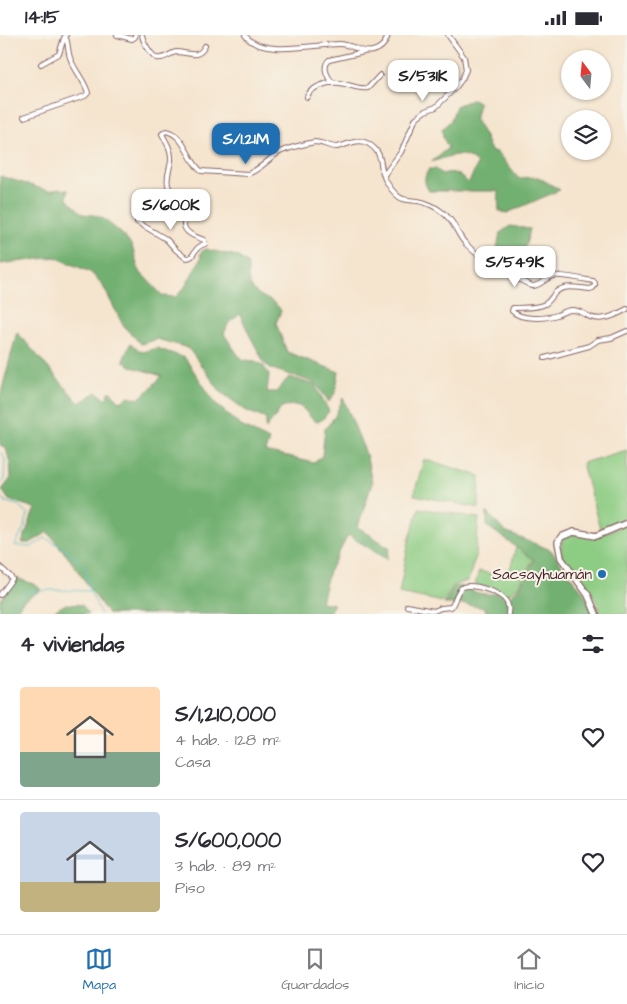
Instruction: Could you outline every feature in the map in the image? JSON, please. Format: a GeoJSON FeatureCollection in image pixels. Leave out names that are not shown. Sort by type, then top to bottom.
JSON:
{"type":"FeatureCollection","features":[{"type":"Feature","properties":{"kind":"street"},"geometry":{"type":"LineString","coordinates":[[41,64],[59,54],[66,35]]}},
{"type":"Feature","properties":{"kind":"street"},"geometry":{"type":"LineString","coordinates":[[24,117],[85,96],[88,93],[71,61],[66,35]]}},
{"type":"Feature","properties":{"kind":"street"},"geometry":{"type":"LineString","coordinates":[[117,35],[132,39],[135,35]]}},
{"type":"Feature","properties":{"kind":"street"},"geometry":{"type":"LineString","coordinates":[[142,35],[144,43],[159,58],[178,52],[198,53],[205,46]]}},
{"type":"Feature","properties":{"kind":"street"},"geometry":{"type":"LineString","coordinates":[[245,35],[251,42],[267,47],[305,48],[340,44],[352,46],[364,52]]}},
{"type":"Feature","properties":{"kind":"street"},"geometry":{"type":"LineString","coordinates":[[333,83],[326,71],[326,62],[375,51],[384,45],[388,35]]}},
{"type":"Feature","properties":{"kind":"street"},"geometry":{"type":"LineString","coordinates":[[384,175],[401,152],[416,118],[425,111],[436,107],[462,79],[466,70],[464,57],[448,35]]}},
{"type":"Feature","properties":{"kind":"street"},"geometry":{"type":"LineString","coordinates":[[307,97],[313,89],[333,83],[364,89],[370,86],[380,75]]}},
{"type":"Feature","properties":{"kind":"street"},"geometry":{"type":"LineString","coordinates":[[137,221],[166,239],[186,258],[192,257],[195,250],[205,244],[204,240],[193,236],[185,229],[185,212],[177,203],[168,184],[171,153],[162,134],[166,131],[171,132],[180,139],[190,158],[201,171],[248,174],[254,172],[276,155],[290,149],[314,142],[338,147],[361,141],[378,151],[386,181],[399,197],[404,200],[428,204],[442,212],[456,227],[462,241],[487,262],[532,286],[537,286],[548,278],[555,276],[593,281],[595,283],[593,288],[590,289],[562,288],[550,300],[539,306],[513,308],[512,311],[516,315],[522,317],[551,316],[570,310],[603,319],[627,309]]}},
{"type":"Feature","properties":{"kind":"street"},"geometry":{"type":"LineString","coordinates":[[545,359],[589,346],[598,340],[611,338],[627,331]]}},
{"type":"Feature","properties":{"kind":"street"},"geometry":{"type":"LineString","coordinates":[[596,614],[588,595],[560,558],[558,542],[561,537],[574,532],[596,536],[627,523]]}},
{"type":"Feature","properties":{"kind":"street"},"geometry":{"type":"LineString","coordinates":[[0,567],[12,579],[0,595]]}},
{"type":"Feature","properties":{"kind":"street"},"geometry":{"type":"LineString","coordinates":[[407,606],[434,611],[451,607],[459,590],[465,586],[491,591],[505,600],[508,606],[508,614]]}},
{"type":"Feature","properties":{"kind":"green space"},"geometry":{"type":"Polygon","coordinates":[[[473,99],[479,103],[475,120],[491,151],[497,152],[518,178],[538,177],[560,190],[507,213],[499,211],[498,191],[429,191],[425,180],[429,169],[436,169],[442,174],[454,173],[469,183],[477,164],[472,159],[456,155],[431,162],[448,148],[442,129],[451,120],[456,106],[473,99]]]}},
{"type":"Feature","properties":{"kind":"green space"},"geometry":{"type":"Polygon","coordinates":[[[0,176],[49,191],[68,190],[67,199],[83,214],[94,215],[104,219],[121,233],[132,246],[139,271],[163,296],[176,297],[185,287],[201,258],[200,253],[205,249],[237,256],[248,264],[249,282],[254,290],[279,307],[281,311],[276,323],[287,352],[339,372],[335,393],[329,402],[316,384],[272,369],[265,364],[240,314],[228,324],[224,334],[238,355],[244,360],[255,361],[263,365],[269,375],[267,392],[276,392],[289,377],[315,385],[329,411],[322,420],[316,422],[299,406],[283,406],[266,429],[266,419],[245,410],[221,392],[188,348],[157,339],[141,344],[124,327],[102,284],[90,272],[55,257],[0,264],[0,176]]]}},
{"type":"Feature","properties":{"kind":"green space"},"geometry":{"type":"Polygon","coordinates":[[[510,226],[530,229],[521,262],[497,248],[500,233],[510,226]]]}},
{"type":"Feature","properties":{"kind":"green space"},"geometry":{"type":"Polygon","coordinates":[[[17,332],[79,403],[97,392],[106,399],[110,391],[121,402],[129,396],[138,399],[162,376],[132,367],[123,361],[130,344],[142,352],[157,348],[185,358],[216,404],[241,426],[269,440],[265,452],[314,463],[322,456],[325,429],[335,416],[343,398],[366,454],[372,483],[358,527],[390,548],[387,559],[348,535],[328,574],[321,602],[334,604],[328,614],[108,614],[48,532],[30,543],[22,543],[35,508],[9,500],[2,490],[11,478],[6,448],[0,445],[0,397],[17,332]]]}},
{"type":"Feature","properties":{"kind":"green space"},"geometry":{"type":"Polygon","coordinates":[[[627,450],[627,516],[600,529],[582,463],[627,450]]]}},
{"type":"Feature","properties":{"kind":"green space"},"geometry":{"type":"Polygon","coordinates":[[[424,459],[480,476],[479,508],[414,495],[424,459]]]}},
{"type":"Feature","properties":{"kind":"green space"},"geometry":{"type":"Polygon","coordinates":[[[419,508],[479,518],[476,555],[468,581],[454,585],[443,602],[399,593],[409,541],[419,508]]]}},
{"type":"Feature","properties":{"kind":"green space"},"geometry":{"type":"Polygon","coordinates":[[[487,512],[505,532],[551,550],[582,590],[594,614],[485,614],[486,608],[461,604],[444,604],[454,587],[462,587],[480,593],[497,593],[507,599],[520,587],[534,560],[487,526],[487,512]]]}},
{"type":"Feature","properties":{"kind":"green space","name":"Sacsayhuamán"},"geometry":{"type":"Polygon","coordinates":[[[627,524],[627,614],[599,614],[597,603],[590,591],[562,557],[563,537],[583,533],[603,534],[627,524]]]}},
{"type":"Feature","properties":{"kind":"green space"},"geometry":{"type":"Polygon","coordinates":[[[516,547],[533,559],[519,586],[507,595],[493,588],[475,585],[479,571],[497,575],[507,573],[516,547]]]}},
{"type":"Feature","properties":{"kind":"green space"},"geometry":{"type":"Polygon","coordinates":[[[16,578],[36,585],[41,590],[23,601],[14,614],[0,614],[0,601],[16,578]]]}},
{"type":"Feature","properties":{"kind":"green space"},"geometry":{"type":"Polygon","coordinates":[[[66,604],[82,605],[89,614],[54,614],[54,611],[66,604]]]}},
{"type":"Feature","properties":{"kind":"waterway"},"geometry":{"type":"LineString","coordinates":[[0,452],[5,459],[4,479],[0,485]]}},
{"type":"Feature","properties":{"kind":"waterway"},"geometry":{"type":"LineString","coordinates":[[0,496],[6,502],[18,505],[28,514],[25,526],[15,546],[31,547],[45,538],[69,551],[84,566],[90,591],[101,614]]}},
{"type":"Feature","properties":{"kind":"waterway"},"geometry":{"type":"LineString","coordinates":[[7,614],[24,592],[51,590],[90,591]]}},
{"type":"Feature","properties":{"kind":"place","name":"Sacsayhuamán"},"geometry":{"type":"Point","coordinates":[602,574]}}]}
